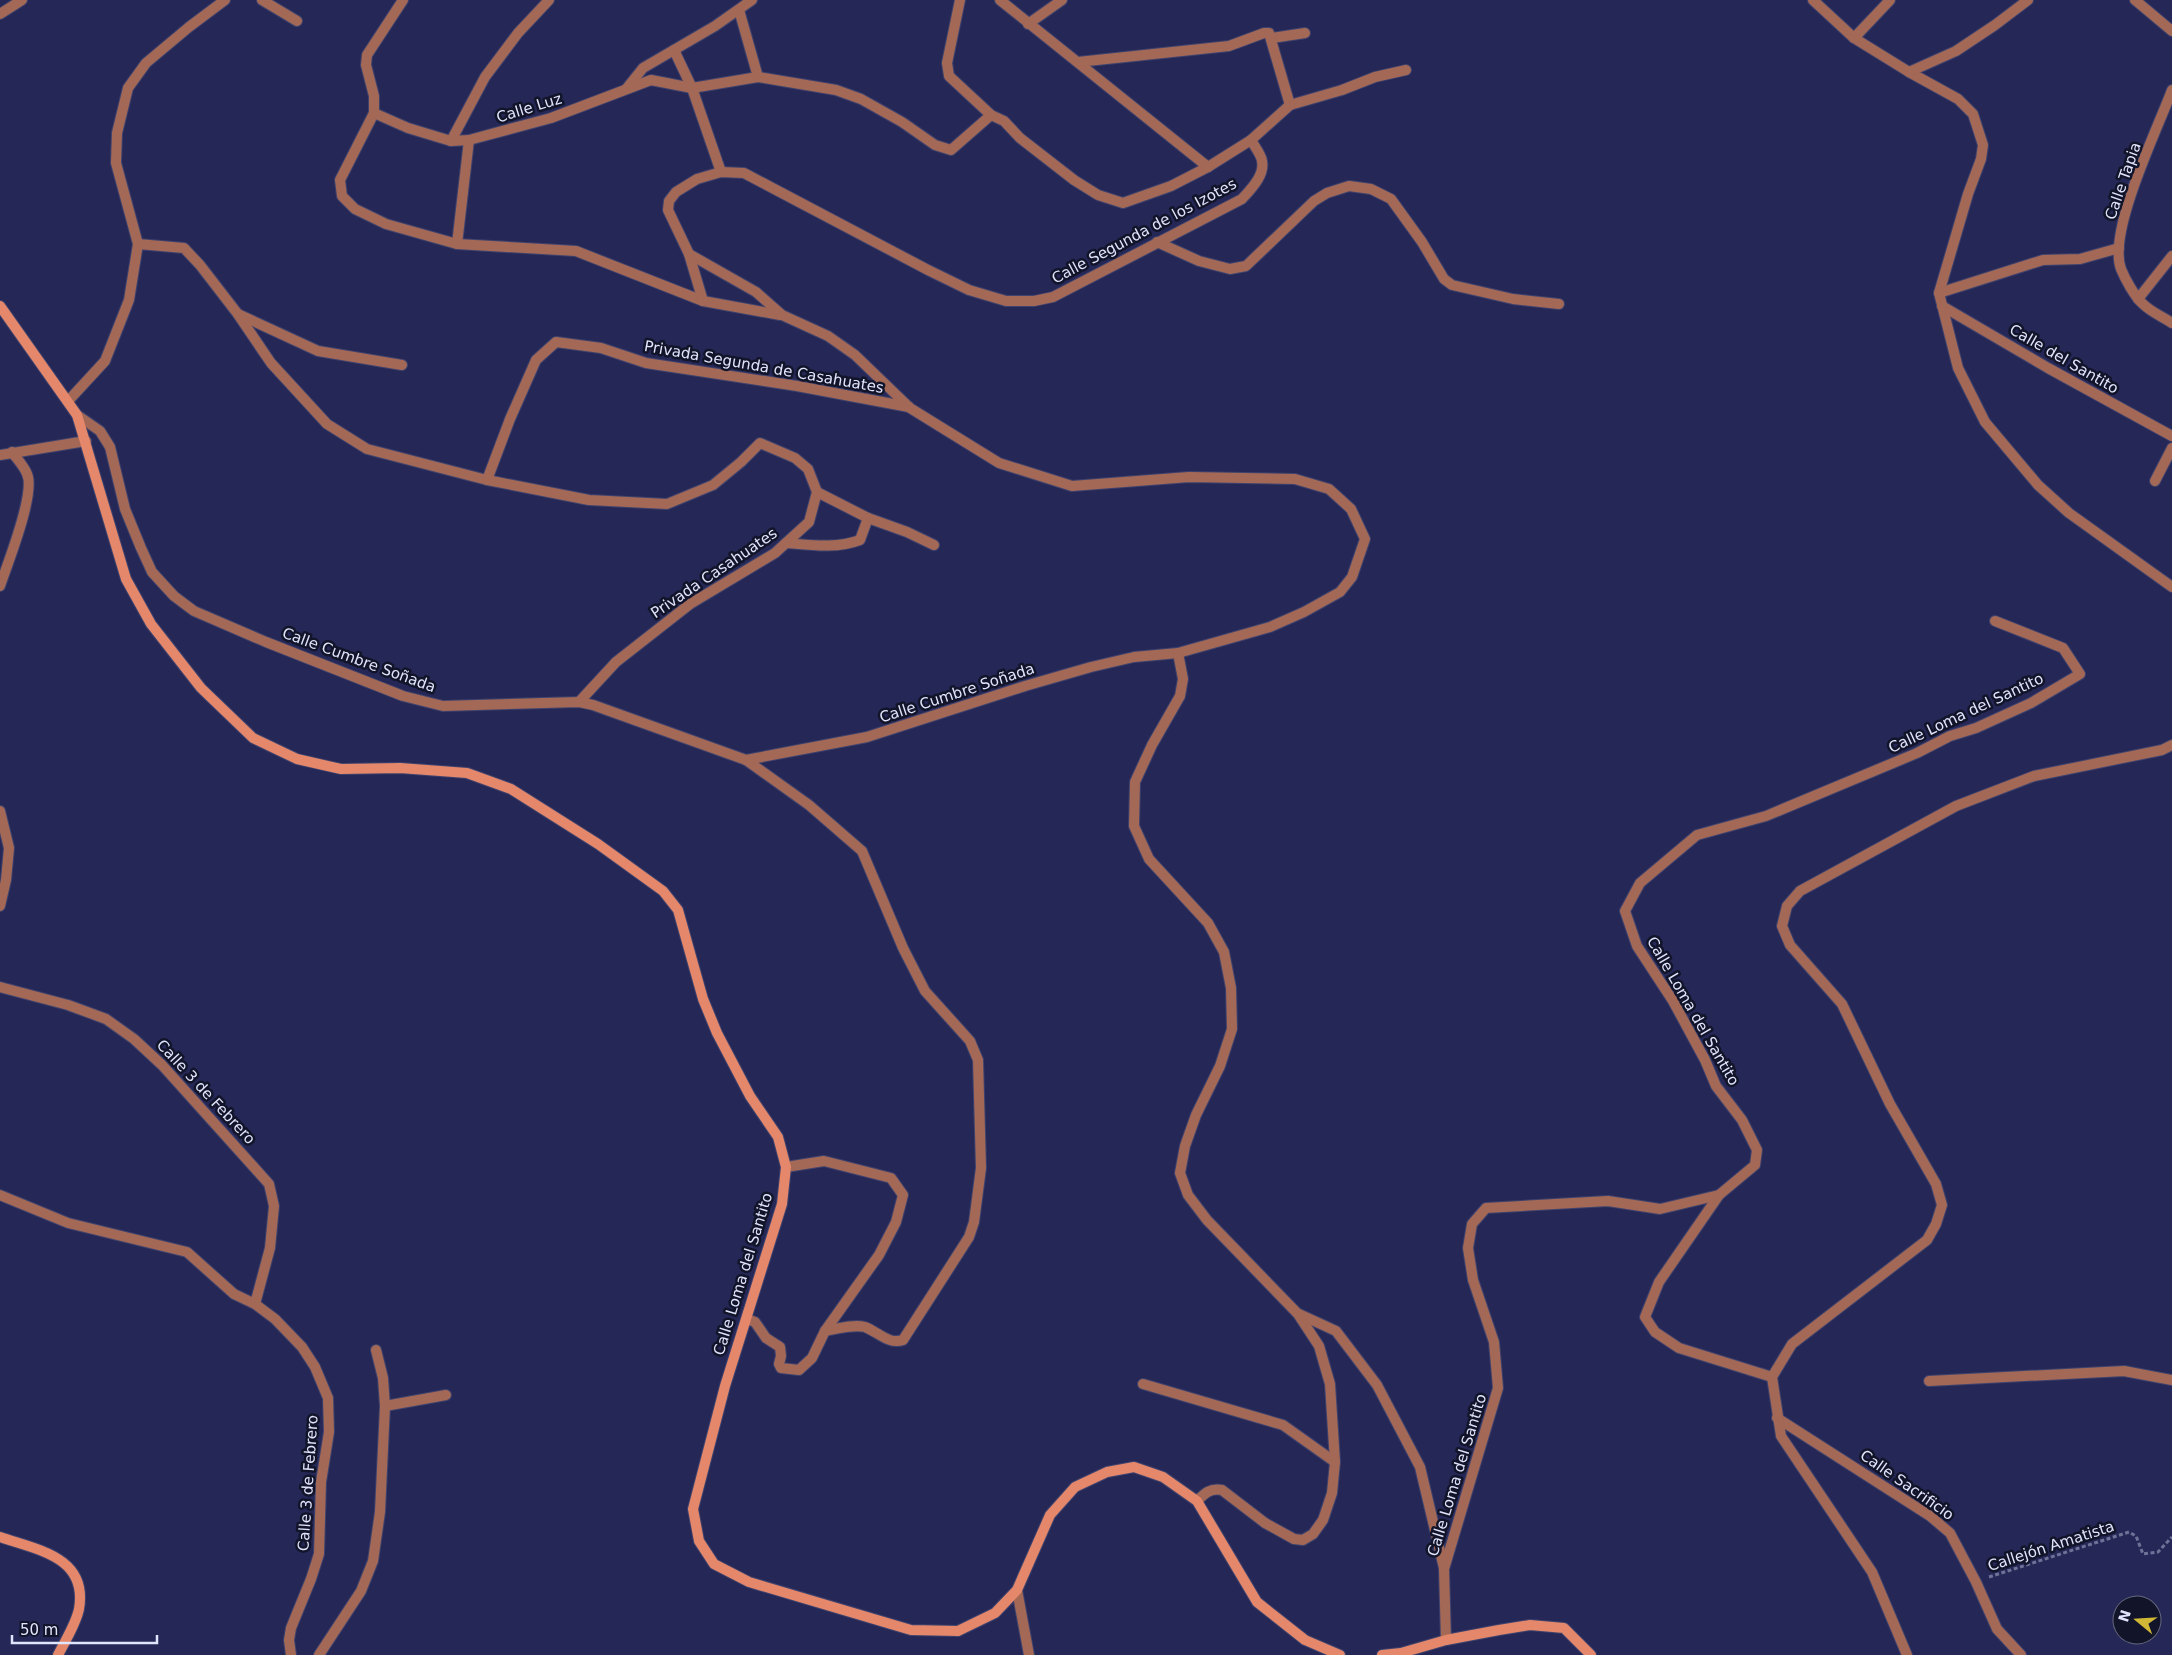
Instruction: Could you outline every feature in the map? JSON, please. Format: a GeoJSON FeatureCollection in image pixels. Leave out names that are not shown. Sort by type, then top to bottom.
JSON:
{"type":"FeatureCollection","features":[{"type":"Feature","properties":{"kind":"main road","name":"Calle Loma del Santito"},"geometry":{"type":"LineString","coordinates":[[0,306],[78,415],[126,579],[151,624],[202,688],[253,738],[297,760],[340,769],[400,768],[467,773],[511,789],[598,844],[663,891],[678,910],[703,999],[717,1033],[750,1096],[778,1137],[786,1167],[782,1204],[725,1386],[693,1509],[699,1542],[714,1564],[749,1582],[911,1630],[958,1631],[995,1614],[1018,1590],[1050,1515],[1075,1487],[1107,1472],[1134,1467],[1163,1477],[1197,1501],[1258,1602],[1306,1640],[1340,1655]]}},
{"type":"Feature","properties":{"kind":"main road"},"geometry":{"type":"LineString","coordinates":[[0,1537],[49,1554],[72,1569],[80,1584],[78,1610],[58,1655]]}},
{"type":"Feature","properties":{"kind":"main road"},"geometry":{"type":"LineString","coordinates":[[1384,1654],[1401,1653],[1446,1640],[1530,1626],[1564,1628],[1590,1655]]}},
{"type":"Feature","properties":{"kind":"street"},"geometry":{"type":"LineString","coordinates":[[0,14],[22,0]]}},
{"type":"Feature","properties":{"kind":"street"},"geometry":{"type":"LineString","coordinates":[[69,400],[105,361],[129,300],[138,244],[116,163],[117,133],[128,88],[146,63],[225,0]]}},
{"type":"Feature","properties":{"kind":"street"},"geometry":{"type":"LineString","coordinates":[[262,0],[297,21]]}},
{"type":"Feature","properties":{"kind":"street"},"geometry":{"type":"LineString","coordinates":[[402,0],[367,55],[366,66],[374,96],[374,112],[340,180],[342,196],[355,209],[386,224],[457,244],[576,251],[703,301],[782,315],[828,336],[854,356],[910,408],[999,463],[1072,486],[1189,477],[1295,479],[1329,489],[1352,509],[1365,539],[1352,577],[1340,592],[1304,612],[1270,627],[1178,653],[1183,679],[1180,696],[1152,745],[1135,782],[1134,826],[1149,859],[1208,923],[1224,952],[1231,988],[1232,1028],[1220,1066],[1196,1115],[1185,1146],[1180,1173],[1188,1195],[1207,1220],[1298,1314],[1318,1346],[1330,1384],[1335,1462],[1332,1493],[1323,1520],[1313,1534],[1303,1540],[1294,1539],[1265,1523],[1222,1490],[1214,1488],[1197,1501]]}},
{"type":"Feature","properties":{"kind":"street"},"geometry":{"type":"LineString","coordinates":[[451,141],[485,77],[518,33],[549,0]]}},
{"type":"Feature","properties":{"kind":"street"},"geometry":{"type":"LineString","coordinates":[[626,90],[643,68],[739,10],[752,0]]}},
{"type":"Feature","properties":{"kind":"street","name":"Calle Segunda de los Izotes"},"geometry":{"type":"LineString","coordinates":[[703,301],[690,254],[668,210],[670,201],[676,192],[697,179],[721,172],[744,173],[928,270],[969,290],[1006,301],[1034,301],[1053,297],[1242,199],[1256,184],[1262,160],[1250,140],[1208,167],[1171,186],[1123,203],[1098,195],[1074,180],[1020,138],[1004,121],[991,114],[949,76],[947,63],[960,0]]}},
{"type":"Feature","properties":{"kind":"street"},"geometry":{"type":"LineString","coordinates":[[1000,0],[1208,167]]}},
{"type":"Feature","properties":{"kind":"street"},"geometry":{"type":"LineString","coordinates":[[1028,24],[1062,0]]}},
{"type":"Feature","properties":{"kind":"street"},"geometry":{"type":"LineString","coordinates":[[1813,0],[1854,38],[1909,72],[1958,99],[1973,114],[1983,146],[1981,159],[1968,194],[1939,293],[1958,368],[1985,422],[2038,485],[2069,513],[2172,587]]}},
{"type":"Feature","properties":{"kind":"street"},"geometry":{"type":"LineString","coordinates":[[1854,38],[1890,0]]}},
{"type":"Feature","properties":{"kind":"street"},"geometry":{"type":"LineString","coordinates":[[1909,72],[1956,51],[2028,0]]}},
{"type":"Feature","properties":{"kind":"street"},"geometry":{"type":"LineString","coordinates":[[2135,0],[2172,31]]}},
{"type":"Feature","properties":{"kind":"street"},"geometry":{"type":"LineString","coordinates":[[739,10],[758,77]]}},
{"type":"Feature","properties":{"kind":"street"},"geometry":{"type":"LineString","coordinates":[[1078,62],[1229,46],[1264,33],[1270,36],[1305,33]]}},
{"type":"Feature","properties":{"kind":"street"},"geometry":{"type":"LineString","coordinates":[[1270,36],[1290,106]]}},
{"type":"Feature","properties":{"kind":"street"},"geometry":{"type":"LineString","coordinates":[[674,50],[692,88],[721,172]]}},
{"type":"Feature","properties":{"kind":"street"},"geometry":{"type":"LineString","coordinates":[[1250,140],[1290,106],[1342,90],[1375,77],[1406,70]]}},
{"type":"Feature","properties":{"kind":"street"},"geometry":{"type":"LineString","coordinates":[[692,88],[758,77],[836,90],[862,99],[943,149],[951,150],[991,114]]}},
{"type":"Feature","properties":{"kind":"street","name":"Calle Luz"},"geometry":{"type":"LineString","coordinates":[[374,112],[408,128],[451,141],[469,140],[551,118],[651,80],[692,88]]}},
{"type":"Feature","properties":{"kind":"street","name":"Calle Tapia"},"geometry":{"type":"LineString","coordinates":[[2172,90],[2130,197],[2121,229],[2119,248],[2120,268],[2138,299],[2172,323]]}},
{"type":"Feature","properties":{"kind":"street"},"geometry":{"type":"LineString","coordinates":[[457,244],[469,140]]}},
{"type":"Feature","properties":{"kind":"street"},"geometry":{"type":"LineString","coordinates":[[1157,242],[1199,261],[1230,269],[1246,266],[1314,201],[1327,192],[1349,186],[1371,189],[1392,199],[1422,242],[1444,279],[1452,285],[1513,299],[1559,304]]}},
{"type":"Feature","properties":{"kind":"street"},"geometry":{"type":"LineString","coordinates":[[138,244],[184,248],[200,265],[237,313],[271,363],[327,424],[367,449],[487,480],[589,500],[667,504],[713,485],[741,462],[760,443],[795,458],[808,470],[817,492],[868,518],[907,532],[934,545]]}},
{"type":"Feature","properties":{"kind":"street"},"geometry":{"type":"LineString","coordinates":[[1939,293],[2042,260],[2080,259],[2119,248]]}},
{"type":"Feature","properties":{"kind":"street"},"geometry":{"type":"LineString","coordinates":[[690,254],[756,292],[782,315]]}},
{"type":"Feature","properties":{"kind":"street"},"geometry":{"type":"LineString","coordinates":[[2138,299],[2172,256]]}},
{"type":"Feature","properties":{"kind":"street","name":"Calle del Santito"},"geometry":{"type":"LineString","coordinates":[[1942,306],[2048,368],[2172,436]]}},
{"type":"Feature","properties":{"kind":"street"},"geometry":{"type":"LineString","coordinates":[[237,313],[318,351],[402,365]]}},
{"type":"Feature","properties":{"kind":"street","name":"Privada Segunda de Casahuates"},"geometry":{"type":"LineString","coordinates":[[487,480],[510,418],[536,360],[556,342],[601,348],[646,363],[797,386],[910,408]]}},
{"type":"Feature","properties":{"kind":"street","name":"Calle Cumbre Soñada"},"geometry":{"type":"LineString","coordinates":[[78,415],[100,431],[110,447],[125,509],[152,572],[174,596],[194,611],[266,642],[403,696],[426,703],[443,706],[579,702],[593,705],[746,760],[809,805],[862,850],[903,948],[925,991],[970,1041],[978,1060],[980,1168],[977,1206],[969,1237],[903,1340],[891,1341],[859,1326],[824,1331]]}},
{"type":"Feature","properties":{"kind":"street"},"geometry":{"type":"LineString","coordinates":[[0,455],[86,441]]}},
{"type":"Feature","properties":{"kind":"street"},"geometry":{"type":"LineString","coordinates":[[2155,481],[2172,448]]}},
{"type":"Feature","properties":{"kind":"street"},"geometry":{"type":"LineString","coordinates":[[0,586],[24,511],[29,487],[28,475],[12,452]]}},
{"type":"Feature","properties":{"kind":"street","name":"Privada Casahuates"},"geometry":{"type":"LineString","coordinates":[[579,702],[616,662],[690,604],[775,553],[808,522],[817,492]]}},
{"type":"Feature","properties":{"kind":"street"},"geometry":{"type":"LineString","coordinates":[[786,543],[833,546],[850,544],[860,540],[868,518]]}},
{"type":"Feature","properties":{"kind":"street","name":"Calle Loma del Santito"},"geometry":{"type":"LineString","coordinates":[[1446,1640],[1444,1569],[1498,1388],[1494,1342],[1473,1280],[1468,1248],[1472,1224],[1486,1208],[1608,1201],[1660,1209],[1719,1195],[1755,1165],[1757,1150],[1742,1120],[1716,1086],[1705,1060],[1673,1002],[1637,946],[1625,911],[1640,883],[1697,835],[1766,816],[1908,757],[1950,736],[1976,728],[2031,703],[2080,674],[2063,648],[1995,621]]}},
{"type":"Feature","properties":{"kind":"street","name":"Calle Cumbre Soñada"},"geometry":{"type":"LineString","coordinates":[[746,760],[867,738],[1025,686],[1091,667],[1134,657],[1178,653]]}},
{"type":"Feature","properties":{"kind":"street"},"geometry":{"type":"LineString","coordinates":[[1907,1655],[1872,1572],[1781,1436],[1772,1377],[1792,1344],[1927,1240],[1936,1224],[1942,1205],[1936,1184],[1890,1104],[1842,1004],[1790,945],[1782,926],[1787,906],[1800,891],[1956,806],[2034,776],[2162,750],[2172,746]]}},
{"type":"Feature","properties":{"kind":"street"},"geometry":{"type":"LineString","coordinates":[[0,811],[9,848],[6,880],[0,906]]}},
{"type":"Feature","properties":{"kind":"street","name":"Calle 3 de Febrero"},"geometry":{"type":"LineString","coordinates":[[0,987],[68,1005],[106,1019],[134,1038],[182,1085],[269,1184],[274,1206],[270,1248],[255,1304]]}},
{"type":"Feature","properties":{"kind":"street"},"geometry":{"type":"LineString","coordinates":[[747,1319],[755,1322],[766,1338],[780,1347],[780,1368],[794,1371],[801,1369],[812,1358],[824,1331],[879,1254],[896,1222],[903,1195],[891,1178],[824,1161],[786,1167]]}},
{"type":"Feature","properties":{"kind":"street","name":"Calle 3 de Febrero"},"geometry":{"type":"LineString","coordinates":[[0,1195],[68,1223],[187,1252],[234,1294],[255,1304],[276,1319],[302,1348],[315,1367],[328,1398],[329,1432],[321,1482],[319,1554],[311,1579],[290,1628],[291,1655]]}},
{"type":"Feature","properties":{"kind":"street"},"geometry":{"type":"LineString","coordinates":[[1719,1195],[1659,1282],[1645,1317],[1654,1332],[1679,1348],[1772,1377]]}},
{"type":"Feature","properties":{"kind":"street"},"geometry":{"type":"LineString","coordinates":[[1298,1314],[1336,1331],[1377,1385],[1420,1467],[1444,1569]]}},
{"type":"Feature","properties":{"kind":"street"},"geometry":{"type":"LineString","coordinates":[[320,1655],[361,1591],[373,1561],[380,1512],[385,1406],[383,1378],[376,1350]]}},
{"type":"Feature","properties":{"kind":"street"},"geometry":{"type":"LineString","coordinates":[[1929,1381],[2124,1372],[2172,1380]]}},
{"type":"Feature","properties":{"kind":"street"},"geometry":{"type":"LineString","coordinates":[[1143,1384],[1283,1425],[1335,1462]]}},
{"type":"Feature","properties":{"kind":"street"},"geometry":{"type":"LineString","coordinates":[[385,1406],[446,1394]]}},
{"type":"Feature","properties":{"kind":"street","name":"Calle Sacrificio"},"geometry":{"type":"LineString","coordinates":[[1777,1418],[1930,1516],[1950,1533],[1976,1582],[1997,1630],[2021,1655]]}},
{"type":"Feature","properties":{"kind":"street"},"geometry":{"type":"LineString","coordinates":[[1018,1590],[1029,1655]]}},
{"type":"Feature","properties":{"kind":"path","name":"Callejón Amatista"},"geometry":{"type":"LineString","coordinates":[[1976,1582],[2129,1532],[2136,1536],[2143,1554],[2158,1552],[2172,1537]]}}]}
